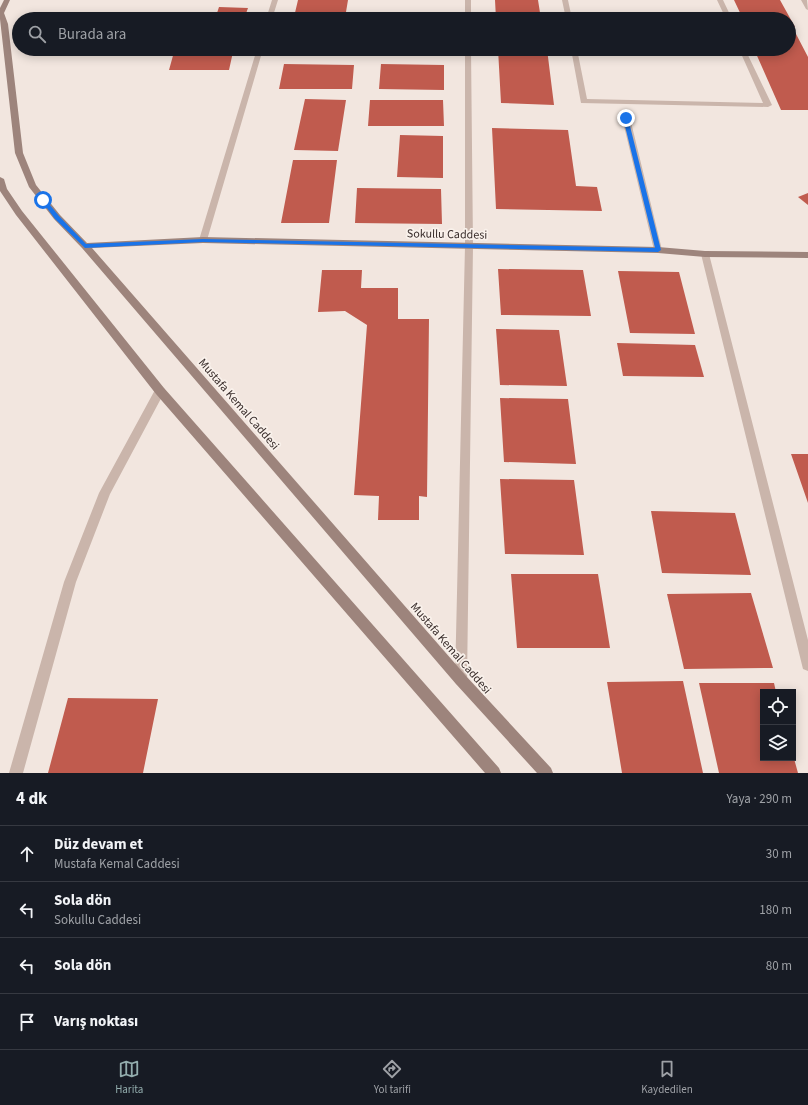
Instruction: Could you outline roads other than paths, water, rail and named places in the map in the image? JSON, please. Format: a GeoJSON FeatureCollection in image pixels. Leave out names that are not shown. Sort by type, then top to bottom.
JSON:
{"type":"FeatureCollection","features":[{"type":"Feature","properties":{"kind":"main road"},"geometry":{"type":"LineString","coordinates":[[1,11],[7,0]]}},
{"type":"Feature","properties":{"kind":"main road","name":"Mustafa Kemal Caddesi"},"geometry":{"type":"LineString","coordinates":[[1,11],[5,24],[10,60],[20,152],[32,185],[57,217],[85,246],[461,680],[546,773]]}},
{"type":"Feature","properties":{"kind":"main road"},"geometry":{"type":"LineString","coordinates":[[0,179],[3,189],[19,213],[160,391],[494,773]]}},
{"type":"Feature","properties":{"kind":"main road","name":"Sokullu Caddesi"},"geometry":{"type":"LineString","coordinates":[[85,246],[203,240],[658,250],[705,254],[808,255]]}},
{"type":"Feature","properties":{"kind":"street"},"geometry":{"type":"LineString","coordinates":[[271,12],[275,0]]}},
{"type":"Feature","properties":{"kind":"street"},"geometry":{"type":"LineString","coordinates":[[468,0],[468,12]]}},
{"type":"Feature","properties":{"kind":"street"},"geometry":{"type":"LineString","coordinates":[[566,0],[568,12]]}},
{"type":"Feature","properties":{"kind":"street"},"geometry":{"type":"LineString","coordinates":[[720,0],[726,12]]}},
{"type":"Feature","properties":{"kind":"street"},"geometry":{"type":"LineString","coordinates":[[804,0],[808,8]]}},
{"type":"Feature","properties":{"kind":"street"},"geometry":{"type":"LineString","coordinates":[[203,240],[258,56]]}},
{"type":"Feature","properties":{"kind":"street"},"geometry":{"type":"LineString","coordinates":[[461,680],[469,246],[468,56]]}},
{"type":"Feature","properties":{"kind":"street"},"geometry":{"type":"LineString","coordinates":[[575,56],[584,101],[768,105],[745,56]]}},
{"type":"Feature","properties":{"kind":"street"},"geometry":{"type":"LineString","coordinates":[[626,118],[658,250]]}},
{"type":"Feature","properties":{"kind":"street"},"geometry":{"type":"LineString","coordinates":[[705,254],[808,665]]}},
{"type":"Feature","properties":{"kind":"street"},"geometry":{"type":"LineString","coordinates":[[16,773],[70,582],[105,493],[160,391]]}}]}
